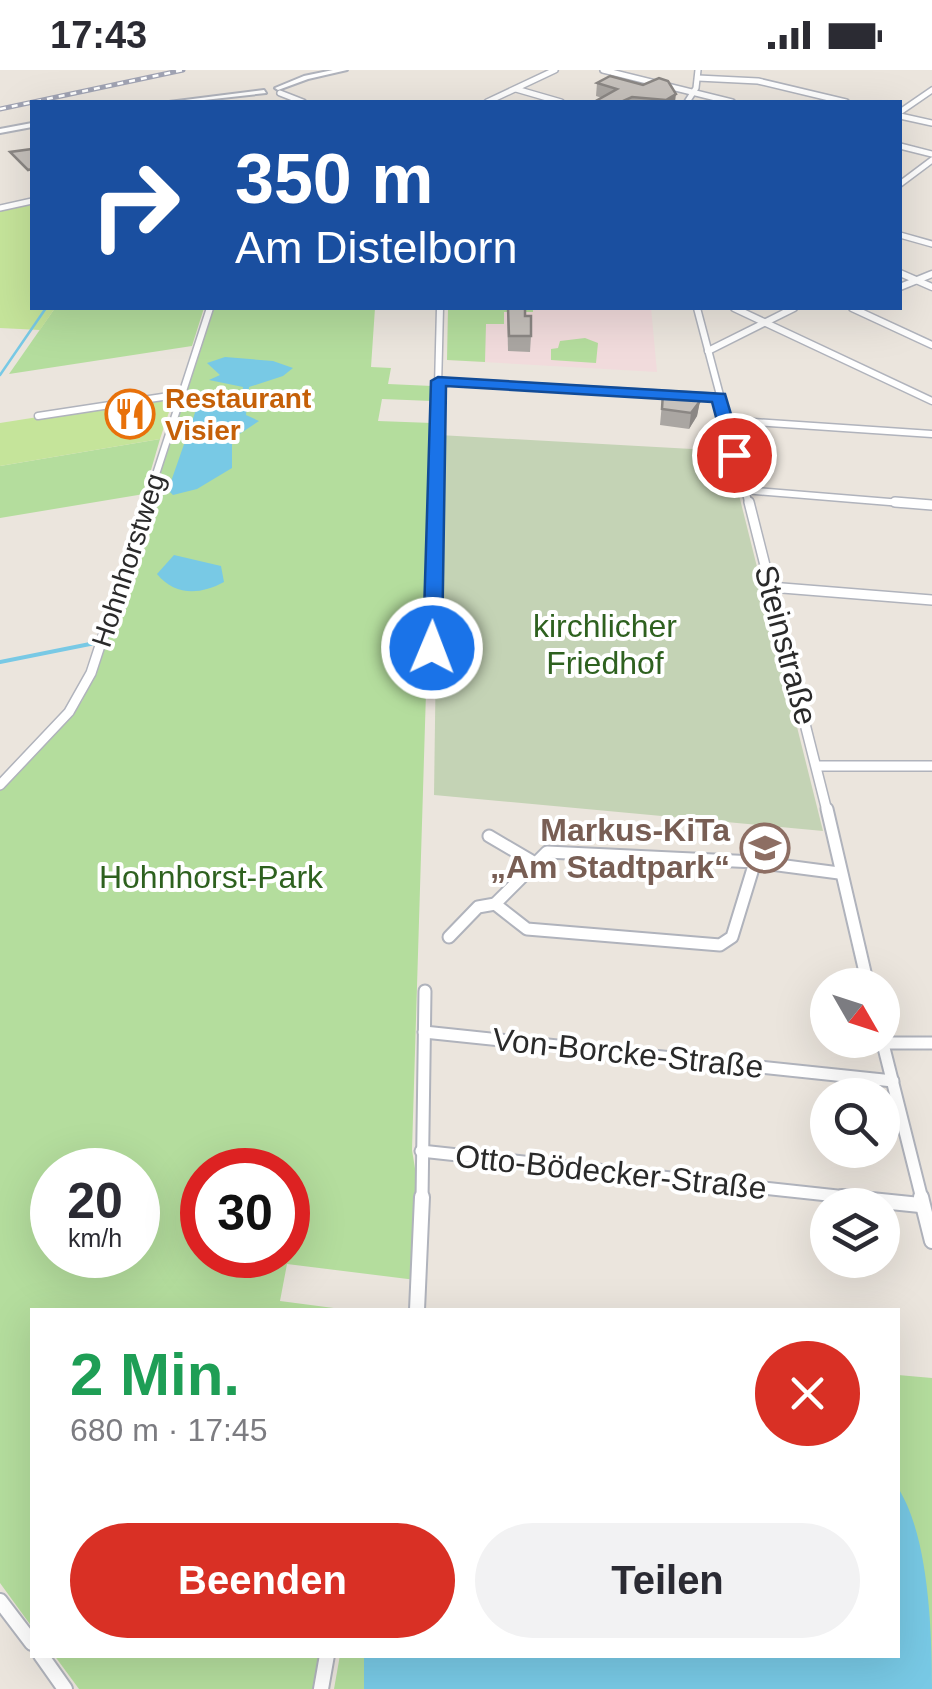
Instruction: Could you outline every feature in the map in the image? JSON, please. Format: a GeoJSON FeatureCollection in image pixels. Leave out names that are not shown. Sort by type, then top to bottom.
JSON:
{"type":"FeatureCollection","features":[{"type":"Feature","properties":{"kind":"street"},"geometry":{"type":"LineString","coordinates":[[190,100],[279,90],[313,72],[344,70]]}},
{"type":"Feature","properties":{"kind":"street"},"geometry":{"type":"LineString","coordinates":[[493,100],[555,70]]}},
{"type":"Feature","properties":{"kind":"street"},"geometry":{"type":"LineString","coordinates":[[604,70],[724,100]]}},
{"type":"Feature","properties":{"kind":"street"},"geometry":{"type":"LineString","coordinates":[[688,100],[696,88],[698,70]]}},
{"type":"Feature","properties":{"kind":"street"},"geometry":{"type":"LineString","coordinates":[[698,78],[758,81],[838,100]]}},
{"type":"Feature","properties":{"kind":"street"},"geometry":{"type":"LineString","coordinates":[[279,90],[299,100]]}},
{"type":"Feature","properties":{"kind":"street"},"geometry":{"type":"LineString","coordinates":[[516,90],[554,100]]}},
{"type":"Feature","properties":{"kind":"street"},"geometry":{"type":"LineString","coordinates":[[902,112],[932,90]]}},
{"type":"Feature","properties":{"kind":"street"},"geometry":{"type":"LineString","coordinates":[[902,115],[932,123]]}},
{"type":"Feature","properties":{"kind":"street"},"geometry":{"type":"LineString","coordinates":[[0,130],[30,124]]}},
{"type":"Feature","properties":{"kind":"street"},"geometry":{"type":"LineString","coordinates":[[902,147],[932,157]]}},
{"type":"Feature","properties":{"kind":"street"},"geometry":{"type":"LineString","coordinates":[[902,182],[932,157]]}},
{"type":"Feature","properties":{"kind":"street"},"geometry":{"type":"LineString","coordinates":[[0,208],[30,200]]}},
{"type":"Feature","properties":{"kind":"street"},"geometry":{"type":"LineString","coordinates":[[902,236],[932,244]]}},
{"type":"Feature","properties":{"kind":"street"},"geometry":{"type":"LineString","coordinates":[[902,274],[932,287]]}},
{"type":"Feature","properties":{"kind":"street"},"geometry":{"type":"LineString","coordinates":[[902,286],[932,274]]}},
{"type":"Feature","properties":{"kind":"street","name":"Hohnhorstweg"},"geometry":{"type":"LineString","coordinates":[[0,785],[82,694],[209,310]]}},
{"type":"Feature","properties":{"kind":"street"},"geometry":{"type":"LineString","coordinates":[[432,650],[440,310]]}},
{"type":"Feature","properties":{"kind":"street","name":"Steinstraße"},"geometry":{"type":"LineString","coordinates":[[697,310],[819,766],[839,873],[864,968]]}},
{"type":"Feature","properties":{"kind":"street"},"geometry":{"type":"LineString","coordinates":[[738,310],[932,401]]}},
{"type":"Feature","properties":{"kind":"street"},"geometry":{"type":"LineString","coordinates":[[708,351],[790,310]]}},
{"type":"Feature","properties":{"kind":"street"},"geometry":{"type":"LineString","coordinates":[[856,310],[932,345]]}},
{"type":"Feature","properties":{"kind":"street"},"geometry":{"type":"LineString","coordinates":[[438,381],[719,397]]}},
{"type":"Feature","properties":{"kind":"street"},"geometry":{"type":"LineString","coordinates":[[38,416],[182,394]]}},
{"type":"Feature","properties":{"kind":"street"},"geometry":{"type":"LineString","coordinates":[[725,420],[932,434]]}},
{"type":"Feature","properties":{"kind":"street"},"geometry":{"type":"LineString","coordinates":[[744,490],[932,505]]}},
{"type":"Feature","properties":{"kind":"street"},"geometry":{"type":"LineString","coordinates":[[770,587],[932,600]]}},
{"type":"Feature","properties":{"kind":"street"},"geometry":{"type":"LineString","coordinates":[[819,766],[932,766]]}},
{"type":"Feature","properties":{"kind":"street"},"geometry":{"type":"LineString","coordinates":[[489,836],[535,863]]}},
{"type":"Feature","properties":{"kind":"street"},"geometry":{"type":"LineString","coordinates":[[449,937],[478,907],[495,904],[547,852],[755,862],[839,873]]}},
{"type":"Feature","properties":{"kind":"street"},"geometry":{"type":"LineString","coordinates":[[495,904],[527,928],[720,946],[732,937],[755,862]]}},
{"type":"Feature","properties":{"kind":"street"},"geometry":{"type":"LineString","coordinates":[[418,1308],[424,990]]}},
{"type":"Feature","properties":{"kind":"street","name":"Von-Borcke-Straße"},"geometry":{"type":"LineString","coordinates":[[424,1032],[864,1078]]}},
{"type":"Feature","properties":{"kind":"street"},"geometry":{"type":"LineString","coordinates":[[900,1042],[932,1043]]}},
{"type":"Feature","properties":{"kind":"street"},"geometry":{"type":"LineString","coordinates":[[900,1113],[920,1205],[931,1234]]}},
{"type":"Feature","properties":{"kind":"street","name":"Otto-Bödecker-Straße"},"geometry":{"type":"LineString","coordinates":[[421,1151],[920,1205]]}},
{"type":"Feature","properties":{"kind":"street"},"geometry":{"type":"LineString","coordinates":[[0,1601],[30,1640]]}},
{"type":"Feature","properties":{"kind":"street"},"geometry":{"type":"LineString","coordinates":[[43,1658],[66,1689]]}},
{"type":"Feature","properties":{"kind":"street"},"geometry":{"type":"LineString","coordinates":[[321,1689],[326,1658]]}},
{"type":"Feature","properties":{"kind":"shaded area"},"geometry":{"type":"Polygon","coordinates":[[[448,310],[651,310],[657,372],[447,360],[448,310]]]}},
{"type":"Feature","properties":{"kind":"green space"},"geometry":{"type":"Polygon","coordinates":[[[30,204],[30,310],[54,310],[40,330],[0,328],[0,211],[30,204]]]}},
{"type":"Feature","properties":{"kind":"green space"},"geometry":{"type":"Polygon","coordinates":[[[54,310],[203,310],[192,346],[9,374],[54,310]]]}},
{"type":"Feature","properties":{"kind":"green space","name":"Hohnhorst-Park"},"geometry":{"type":"Polygon","coordinates":[[[209,310],[375,310],[371,367],[391,368],[388,384],[432,386],[432,401],[382,399],[378,421],[432,423],[434,431],[412,1150],[425,1230],[424,1281],[310,1267],[310,1148],[180,1148],[180,1278],[284,1278],[280,1301],[334,1308],[30,1308],[30,1624],[0,1583],[0,788],[82,701],[106,640],[178,395],[209,310]]]}},
{"type":"Feature","properties":{"kind":"green space"},"geometry":{"type":"Polygon","coordinates":[[[448,310],[533,310],[504,312],[504,324],[486,324],[485,362],[447,360],[448,310]]]}},
{"type":"Feature","properties":{"kind":"green space"},"geometry":{"type":"Polygon","coordinates":[[[585,338],[598,343],[596,363],[551,360],[551,349],[558,348],[560,341],[585,338]]]}},
{"type":"Feature","properties":{"kind":"green space"},"geometry":{"type":"Polygon","coordinates":[[[174,397],[160,439],[0,466],[0,423],[174,397]]]}},
{"type":"Feature","properties":{"kind":"green space","name":"kirchlicher Friedhof"},"geometry":{"type":"Polygon","coordinates":[[[439,435],[728,451],[823,831],[434,795],[439,435]]]}},
{"type":"Feature","properties":{"kind":"green space"},"geometry":{"type":"Polygon","coordinates":[[[160,439],[144,494],[0,518],[0,466],[160,439]]]}},
{"type":"Feature","properties":{"kind":"green space"},"geometry":{"type":"Polygon","coordinates":[[[900,1375],[932,1378],[932,1689],[334,1689],[339,1658],[900,1658],[900,1375]]]}},
{"type":"Feature","properties":{"kind":"green space"},"geometry":{"type":"Polygon","coordinates":[[[56,1658],[322,1658],[317,1689],[79,1689],[56,1658]]]}},
{"type":"Feature","properties":{"kind":"water"},"geometry":{"type":"Polygon","coordinates":[[[225,357],[273,361],[293,368],[283,376],[249,387],[246,415],[259,421],[232,439],[232,468],[197,489],[173,495],[168,490],[197,407],[240,402],[243,387],[209,380],[220,375],[207,363],[225,357]]]}},
{"type":"Feature","properties":{"kind":"water"},"geometry":{"type":"Polygon","coordinates":[[[174,555],[221,566],[224,582],[197,591],[172,586],[157,574],[174,555]]]}},
{"type":"Feature","properties":{"kind":"water"},"geometry":{"type":"Polygon","coordinates":[[[900,1492],[916,1532],[929,1613],[932,1689],[364,1689],[364,1658],[900,1658],[900,1492]]]}},
{"type":"Feature","properties":{"kind":"building"},"geometry":{"type":"Polygon","coordinates":[[[610,76],[643,85],[659,78],[668,81],[676,94],[666,100],[598,100],[617,89],[597,83],[610,76]]]}},
{"type":"Feature","properties":{"kind":"building"},"geometry":{"type":"Polygon","coordinates":[[[30,149],[30,170],[28,170],[10,152],[30,149]]]}},
{"type":"Feature","properties":{"kind":"building"},"geometry":{"type":"Polygon","coordinates":[[[508,310],[525,310],[525,316],[531,316],[531,336],[509,336],[508,310]]]}},
{"type":"Feature","properties":{"kind":"building"},"geometry":{"type":"Polygon","coordinates":[[[663,392],[700,401],[691,413],[662,409],[663,392]]]}},
{"type":"Feature","properties":{"kind":"waterway"},"geometry":{"type":"LineString","coordinates":[[0,375],[45,310]]}},
{"type":"Feature","properties":{"kind":"waterway"},"geometry":{"type":"LineString","coordinates":[[0,662],[95,643]]}},
{"type":"Feature","properties":{"kind":"railway"},"geometry":{"type":"LineString","coordinates":[[42,100],[183,70]]}},
{"type":"Feature","properties":{"kind":"railway"},"geometry":{"type":"LineString","coordinates":[[0,109],[30,103]]}},
{"type":"Feature","properties":{"kind":"place","name":"Restaurant Visier"},"geometry":{"type":"Point","coordinates":[130,414]}},
{"type":"Feature","properties":{"kind":"place","name":"Markus-KiTa „Am Stadtpark“"},"geometry":{"type":"Point","coordinates":[765,848]}},
{"type":"Feature","properties":{"kind":"route"},"geometry":{"type":"LineString","coordinates":[[432,648],[438,381],[719,397],[734,455]]}}]}
